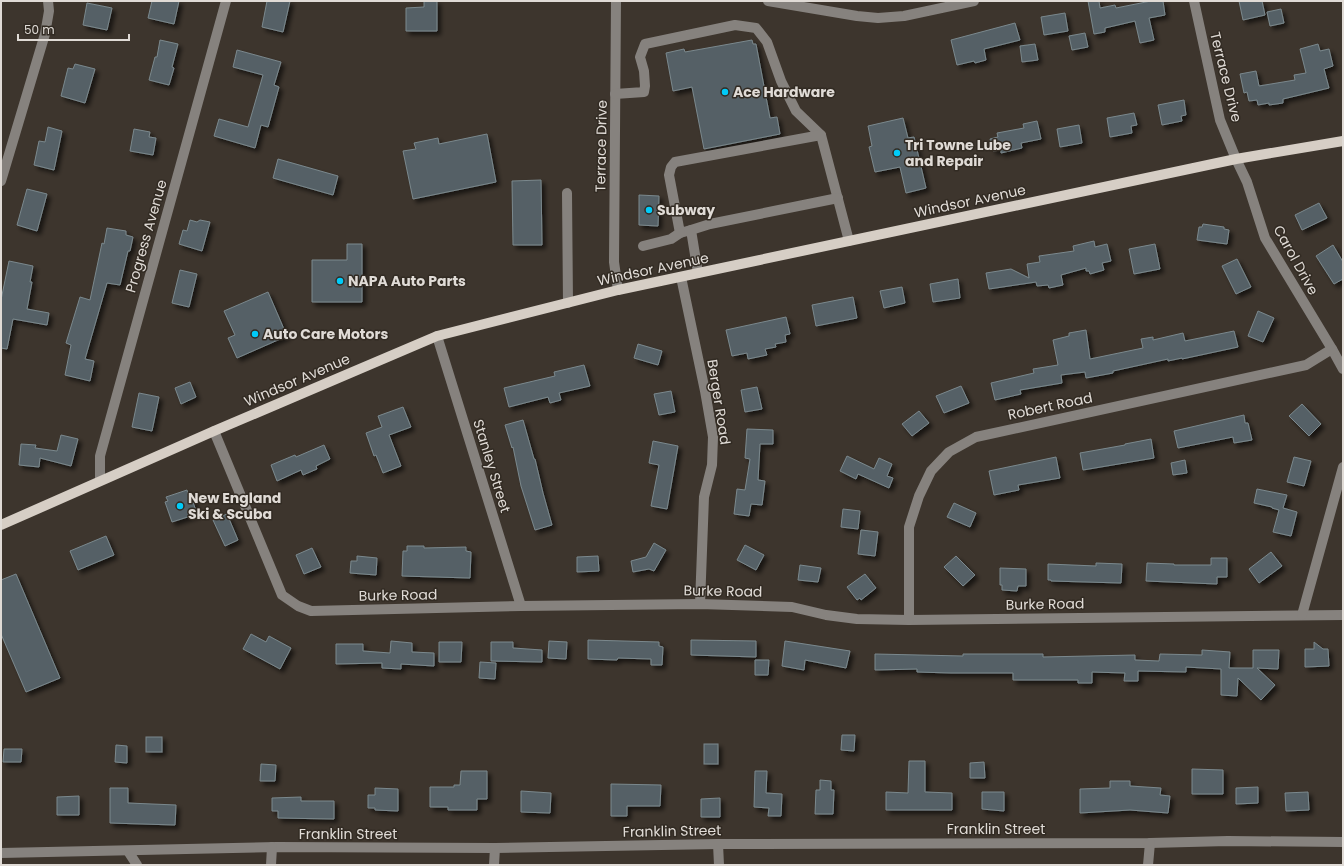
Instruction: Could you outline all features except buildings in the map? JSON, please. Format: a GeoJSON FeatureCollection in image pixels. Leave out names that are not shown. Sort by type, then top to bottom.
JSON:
{"type":"FeatureCollection","features":[{"type":"Feature","properties":{"kind":"main road","name":"Windsor Avenue"},"geometry":{"type":"LineString","coordinates":[[1,525],[100,480],[437,336],[618,290],[1236,159],[1343,141]]}},
{"type":"Feature","properties":{"kind":"street"},"geometry":{"type":"LineString","coordinates":[[1,181],[45,34],[50,11],[48,1]]}},
{"type":"Feature","properties":{"kind":"street","name":"Progress Avenue"},"geometry":{"type":"LineString","coordinates":[[100,480],[100,456],[226,1]]}},
{"type":"Feature","properties":{"kind":"street","name":"Terrace Drive"},"geometry":{"type":"LineString","coordinates":[[616,1],[614,262],[618,290]]}},
{"type":"Feature","properties":{"kind":"street"},"geometry":{"type":"LineString","coordinates":[[768,1],[857,16],[878,18],[904,16],[974,1]]}},
{"type":"Feature","properties":{"kind":"street","name":"Terrace Drive"},"geometry":{"type":"LineString","coordinates":[[1194,1],[1220,120],[1236,159]]}},
{"type":"Feature","properties":{"kind":"street"},"geometry":{"type":"LineString","coordinates":[[615,94],[644,92],[646,86],[640,57],[645,44],[735,25],[756,28],[767,42],[781,81],[796,111],[821,135],[849,241]]}},
{"type":"Feature","properties":{"kind":"street"},"geometry":{"type":"LineString","coordinates":[[680,233],[669,175],[671,167],[675,162],[821,135]]}},
{"type":"Feature","properties":{"kind":"street","name":"Carol Drive"},"geometry":{"type":"LineString","coordinates":[[1236,159],[1247,182],[1266,238],[1343,369]]}},
{"type":"Feature","properties":{"kind":"street"},"geometry":{"type":"LineString","coordinates":[[567,193],[568,303]]}},
{"type":"Feature","properties":{"kind":"street"},"geometry":{"type":"LineString","coordinates":[[643,246],[671,239],[680,233],[710,224],[838,198]]}},
{"type":"Feature","properties":{"kind":"street"},"geometry":{"type":"LineString","coordinates":[[691,230],[698,273]]}},
{"type":"Feature","properties":{"kind":"street","name":"Berger Road"},"geometry":{"type":"LineString","coordinates":[[681,277],[705,390],[712,437],[712,465],[704,497],[700,604]]}},
{"type":"Feature","properties":{"kind":"street","name":"Stanley Street"},"geometry":{"type":"LineString","coordinates":[[437,336],[521,606]]}},
{"type":"Feature","properties":{"kind":"street","name":"Robert Road"},"geometry":{"type":"LineString","coordinates":[[909,620],[909,527],[918,496],[931,472],[949,452],[976,437],[1306,365],[1332,349]]}},
{"type":"Feature","properties":{"kind":"street","name":"Burke Road"},"geometry":{"type":"LineString","coordinates":[[214,431],[282,595],[298,606],[311,611],[521,606],[700,604],[792,606],[826,615],[857,619],[909,620],[1302,614],[1343,615]]}},
{"type":"Feature","properties":{"kind":"street"},"geometry":{"type":"LineString","coordinates":[[1302,614],[1343,467]]}},
{"type":"Feature","properties":{"kind":"street","name":"Franklin Street"},"geometry":{"type":"LineString","coordinates":[[1,853],[272,847],[495,848],[718,844],[1150,843],[1228,841],[1343,842]]}},
{"type":"Feature","properties":{"kind":"street"},"geometry":{"type":"LineString","coordinates":[[1148,865],[1150,843]]}},
{"type":"Feature","properties":{"kind":"street"},"geometry":{"type":"LineString","coordinates":[[718,844],[719,865]]}},
{"type":"Feature","properties":{"kind":"street"},"geometry":{"type":"LineString","coordinates":[[271,865],[272,847]]}},
{"type":"Feature","properties":{"kind":"street"},"geometry":{"type":"LineString","coordinates":[[494,865],[495,848]]}},
{"type":"Feature","properties":{"kind":"street"},"geometry":{"type":"LineString","coordinates":[[128,851],[137,865]]}},
{"type":"Feature","properties":{"kind":"place","name":"Ace Hardware"},"geometry":{"type":"Point","coordinates":[725,92]}},
{"type":"Feature","properties":{"kind":"place","name":"Tri Towne Lube and Repair"},"geometry":{"type":"Point","coordinates":[897,153]}},
{"type":"Feature","properties":{"kind":"place","name":"Subway"},"geometry":{"type":"Point","coordinates":[649,210]}},
{"type":"Feature","properties":{"kind":"place","name":"NAPA Auto Parts"},"geometry":{"type":"Point","coordinates":[340,281]}},
{"type":"Feature","properties":{"kind":"place","name":"Auto Care Motors"},"geometry":{"type":"Point","coordinates":[255,334]}},
{"type":"Feature","properties":{"kind":"place","name":"New England Ski & Scuba"},"geometry":{"type":"Point","coordinates":[180,506]}}]}
